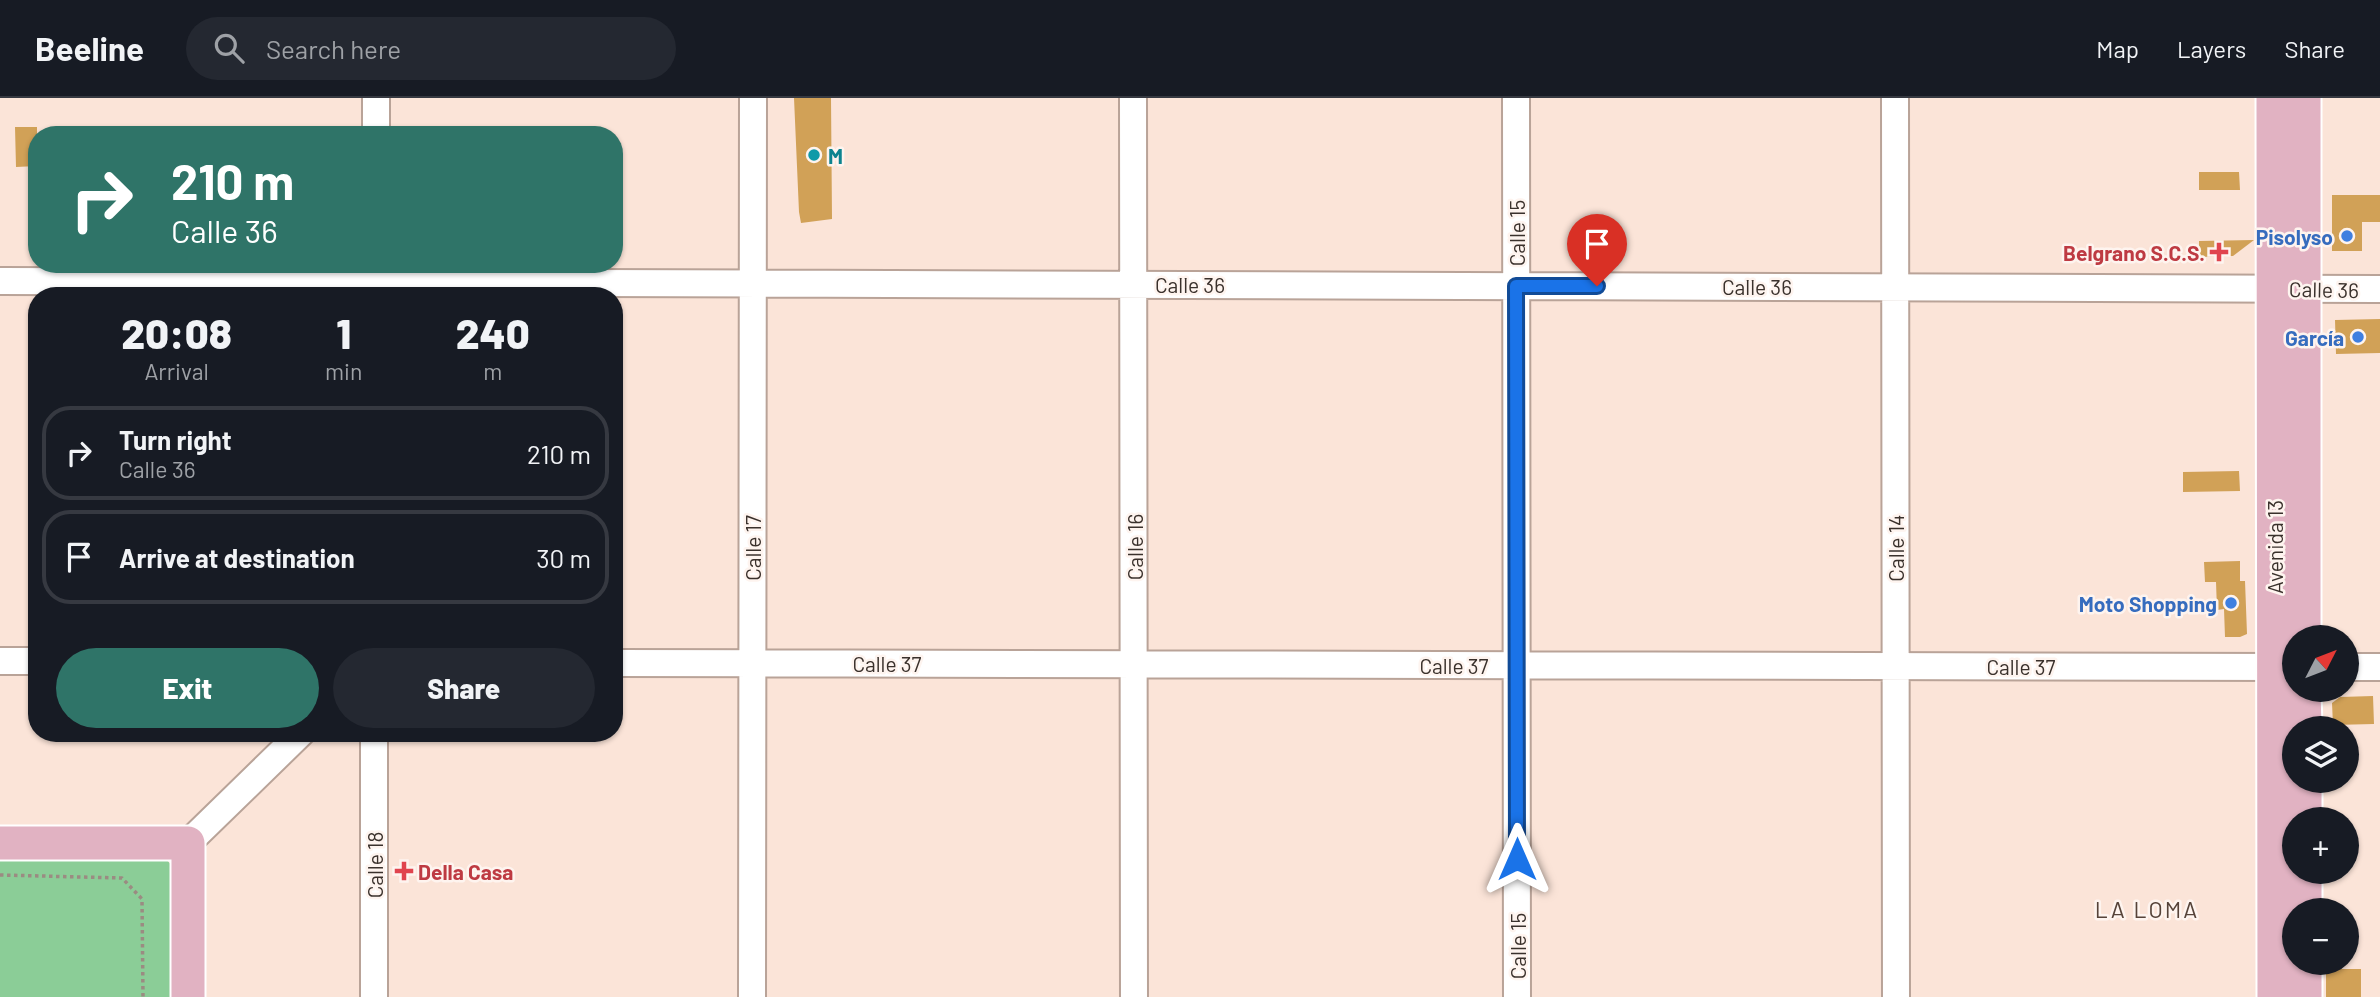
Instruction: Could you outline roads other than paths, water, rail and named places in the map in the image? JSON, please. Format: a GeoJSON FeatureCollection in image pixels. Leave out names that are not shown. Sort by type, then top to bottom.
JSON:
{"type":"FeatureCollection","features":[{"type":"Feature","properties":{"kind":"main road","name":"Avenida 13"},"geometry":{"type":"LineString","coordinates":[[2273,98],[2289,289],[2303,625]]}},
{"type":"Feature","properties":{"kind":"main road","name":"Avenida 13"},"geometry":{"type":"LineString","coordinates":[[2285,625],[2289,289],[2304,98]]}},
{"type":"Feature","properties":{"kind":"main road","name":"Avenida 13"},"geometry":{"type":"LineString","coordinates":[[2274,997],[2283,702]]}},
{"type":"Feature","properties":{"kind":"main road"},"geometry":{"type":"LineString","coordinates":[[0,843],[188,843],[188,997]]}},
{"type":"Feature","properties":{"kind":"main road"},"geometry":{"type":"LineString","coordinates":[[2305,975],[2305,997]]}},
{"type":"Feature","properties":{"kind":"street"},"geometry":{"type":"LineString","coordinates":[[376,98],[376,126]]}},
{"type":"Feature","properties":{"kind":"street","name":"Calle 17"},"geometry":{"type":"LineString","coordinates":[[751,997],[753,98]]}},
{"type":"Feature","properties":{"kind":"street","name":"Calle 16"},"geometry":{"type":"LineString","coordinates":[[1133,98],[1134,997]]}},
{"type":"Feature","properties":{"kind":"street","name":"Calle 15"},"geometry":{"type":"LineString","coordinates":[[1516,98],[1517,997]]}},
{"type":"Feature","properties":{"kind":"street","name":"Calle 14"},"geometry":{"type":"LineString","coordinates":[[1895,98],[1896,997]]}},
{"type":"Feature","properties":{"kind":"street","name":"Calle 36"},"geometry":{"type":"LineString","coordinates":[[0,281],[2380,289]]}},
{"type":"Feature","properties":{"kind":"street"},"geometry":{"type":"LineString","coordinates":[[0,661],[28,661]]}},
{"type":"Feature","properties":{"kind":"street","name":"Calle 37"},"geometry":{"type":"LineString","coordinates":[[623,663],[2282,667]]}},
{"type":"Feature","properties":{"kind":"street"},"geometry":{"type":"LineString","coordinates":[[2359,667],[2380,667]]}},
{"type":"Feature","properties":{"kind":"street"},"geometry":{"type":"LineString","coordinates":[[188,843],[292,742]]}},
{"type":"Feature","properties":{"kind":"street","name":"Calle 18"},"geometry":{"type":"LineString","coordinates":[[374,742],[374,997]]}},
{"type":"Feature","properties":{"kind":"place","name":"M"},"geometry":{"type":"Point","coordinates":[814,155]}},
{"type":"Feature","properties":{"kind":"place","name":"Pisolyso"},"geometry":{"type":"Point","coordinates":[2347,236]}},
{"type":"Feature","properties":{"kind":"place","name":"Belgrano S.C.S."},"geometry":{"type":"Point","coordinates":[2219,252]}},
{"type":"Feature","properties":{"kind":"place","name":"García"},"geometry":{"type":"Point","coordinates":[2358,337]}},
{"type":"Feature","properties":{"kind":"place","name":"Moto Shopping"},"geometry":{"type":"Point","coordinates":[2231,603]}},
{"type":"Feature","properties":{"kind":"place","name":"Della Casa"},"geometry":{"type":"Point","coordinates":[404,871]}},
{"type":"Feature","properties":{"kind":"district","name":"LA LOMA"},"geometry":{"type":"Point","coordinates":[2147,909]}}]}
